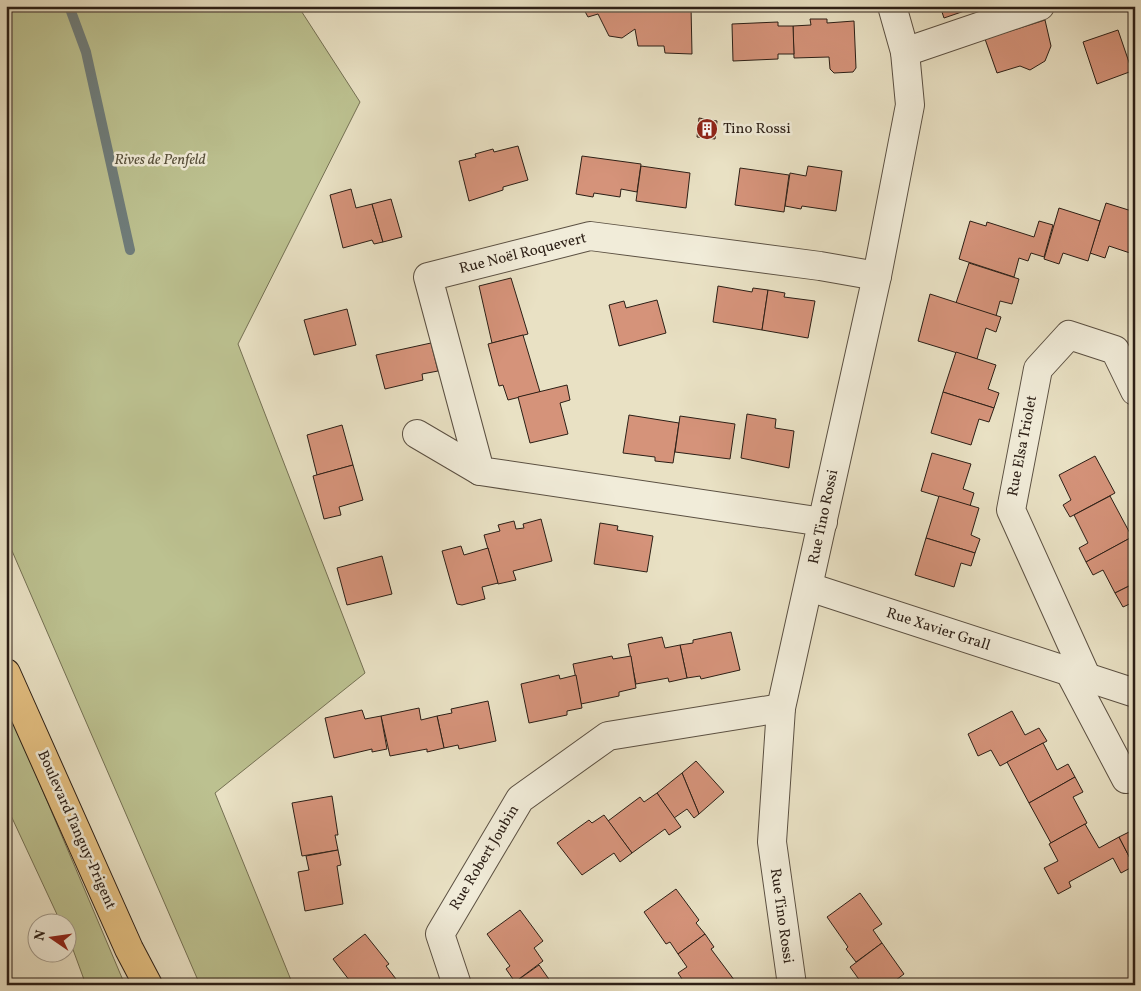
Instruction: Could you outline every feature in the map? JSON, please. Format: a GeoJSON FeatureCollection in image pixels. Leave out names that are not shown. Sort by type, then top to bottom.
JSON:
{"type":"FeatureCollection","features":[{"type":"Feature","properties":{"kind":"main road","name":"Boulevard Tanguy-Prigent"},"geometry":{"type":"LineString","coordinates":[[6,673],[129,949],[148,985]]}},
{"type":"Feature","properties":{"kind":"street","name":"Rue Tino Rossi"},"geometry":{"type":"LineString","coordinates":[[792,985],[772,842],[781,708],[877,276],[910,105],[905,52],[892,6]]}},
{"type":"Feature","properties":{"kind":"street"},"geometry":{"type":"LineString","coordinates":[[905,52],[1040,6]]}},
{"type":"Feature","properties":{"kind":"street","name":"Rue Noël Roquevert"},"geometry":{"type":"LineString","coordinates":[[480,470],[428,277],[590,236],[820,266],[877,276]]}},
{"type":"Feature","properties":{"kind":"street","name":"Rue Elsa Triolet"},"geometry":{"type":"LineString","coordinates":[[1077,674],[1011,510],[1038,368],[1070,335],[1115,350],[1135,391]]}},
{"type":"Feature","properties":{"kind":"street"},"geometry":{"type":"LineString","coordinates":[[417,434],[480,470],[823,522]]}},
{"type":"Feature","properties":{"kind":"street","name":"Rue Xavier Grall"},"geometry":{"type":"LineString","coordinates":[[809,587],[1135,693]]}},
{"type":"Feature","properties":{"kind":"street"},"geometry":{"type":"LineString","coordinates":[[1077,674],[1126,780],[1135,775]]}},
{"type":"Feature","properties":{"kind":"street","name":"Rue Robert Joubin"},"geometry":{"type":"LineString","coordinates":[[458,985],[440,934],[520,799],[608,736],[781,708]]}},
{"type":"Feature","properties":{"kind":"green space","name":"Rives de Penfeld"},"geometry":{"type":"Polygon","coordinates":[[[6,6],[298,6],[360,102],[238,344],[365,673],[215,793],[293,985],[200,985],[6,537],[6,6]]]}},
{"type":"Feature","properties":{"kind":"green space"},"geometry":{"type":"Polygon","coordinates":[[[6,704],[125,985],[86,985],[78,963],[78,914],[57,914],[6,805],[6,704]]]}},
{"type":"Feature","properties":{"kind":"building"},"geometry":{"type":"Polygon","coordinates":[[[582,6],[691,6],[692,54],[665,53],[664,46],[638,46],[635,29],[622,38],[609,36],[598,14],[588,17],[582,6]]]}},
{"type":"Feature","properties":{"kind":"building"},"geometry":{"type":"Polygon","coordinates":[[[940,6],[979,6],[944,18],[940,6]]]}},
{"type":"Feature","properties":{"kind":"building"},"geometry":{"type":"Polygon","coordinates":[[[810,19],[827,19],[827,23],[854,21],[856,68],[853,72],[834,73],[830,69],[829,57],[794,58],[793,26],[811,25],[810,19]]]}},
{"type":"Feature","properties":{"kind":"building"},"geometry":{"type":"Polygon","coordinates":[[[1045,20],[1051,46],[1045,61],[1030,70],[1020,66],[997,73],[985,39],[1045,20]]]}},
{"type":"Feature","properties":{"kind":"building"},"geometry":{"type":"Polygon","coordinates":[[[778,22],[778,26],[793,26],[794,54],[778,54],[778,59],[733,61],[732,24],[778,22]]]}},
{"type":"Feature","properties":{"kind":"building"},"geometry":{"type":"Polygon","coordinates":[[[1118,30],[1132,71],[1097,84],[1083,42],[1118,30]]]}},
{"type":"Feature","properties":{"kind":"building","name":"Tino Rossi"},"geometry":{"type":"Polygon","coordinates":[[[699,118],[717,121],[715,139],[697,137],[699,118]]]}},
{"type":"Feature","properties":{"kind":"building"},"geometry":{"type":"Polygon","coordinates":[[[518,146],[528,180],[503,187],[503,190],[469,201],[459,161],[476,157],[475,154],[493,149],[494,152],[518,146]]]}},
{"type":"Feature","properties":{"kind":"building"},"geometry":{"type":"Polygon","coordinates":[[[582,156],[641,164],[637,192],[621,189],[620,197],[594,193],[593,197],[576,194],[582,156]]]}},
{"type":"Feature","properties":{"kind":"building"},"geometry":{"type":"Polygon","coordinates":[[[641,166],[690,173],[686,208],[636,201],[641,166]]]}},
{"type":"Feature","properties":{"kind":"building"},"geometry":{"type":"Polygon","coordinates":[[[808,166],[842,171],[836,211],[802,206],[801,209],[785,206],[790,173],[806,176],[808,166]]]}},
{"type":"Feature","properties":{"kind":"building"},"geometry":{"type":"Polygon","coordinates":[[[740,168],[789,175],[784,212],[735,205],[740,168]]]}},
{"type":"Feature","properties":{"kind":"building"},"geometry":{"type":"Polygon","coordinates":[[[351,189],[356,208],[372,204],[383,242],[374,244],[372,240],[343,248],[330,195],[351,189]]]}},
{"type":"Feature","properties":{"kind":"building"},"geometry":{"type":"Polygon","coordinates":[[[391,199],[402,237],[383,242],[372,204],[391,199]]]}},
{"type":"Feature","properties":{"kind":"building"},"geometry":{"type":"Polygon","coordinates":[[[1106,203],[1135,212],[1133,254],[1109,246],[1105,258],[1090,253],[1106,203]]]}},
{"type":"Feature","properties":{"kind":"building"},"geometry":{"type":"Polygon","coordinates":[[[1059,208],[1100,221],[1088,261],[1063,253],[1059,264],[1044,259],[1059,208]]]}},
{"type":"Feature","properties":{"kind":"building"},"geometry":{"type":"Polygon","coordinates":[[[970,221],[986,226],[987,222],[1034,237],[1039,221],[1053,225],[1044,257],[1031,253],[1028,261],[1019,258],[1014,277],[959,259],[970,221]]]}},
{"type":"Feature","properties":{"kind":"building"},"geometry":{"type":"Polygon","coordinates":[[[969,263],[1019,279],[1012,304],[1000,301],[996,316],[956,303],[969,263]]]}},
{"type":"Feature","properties":{"kind":"building"},"geometry":{"type":"Polygon","coordinates":[[[511,278],[528,334],[492,343],[479,286],[511,278]]]}},
{"type":"Feature","properties":{"kind":"building"},"geometry":{"type":"Polygon","coordinates":[[[718,286],[752,292],[753,288],[768,290],[762,330],[713,322],[718,286]]]}},
{"type":"Feature","properties":{"kind":"building"},"geometry":{"type":"Polygon","coordinates":[[[768,290],[785,293],[784,297],[815,301],[808,338],[762,330],[768,290]]]}},
{"type":"Feature","properties":{"kind":"building"},"geometry":{"type":"Polygon","coordinates":[[[930,294],[1001,317],[996,332],[986,328],[977,359],[918,341],[930,294]]]}},
{"type":"Feature","properties":{"kind":"building"},"geometry":{"type":"Polygon","coordinates":[[[657,300],[666,333],[619,346],[609,305],[624,301],[626,308],[657,300]]]}},
{"type":"Feature","properties":{"kind":"building"},"geometry":{"type":"Polygon","coordinates":[[[347,309],[356,345],[314,355],[304,320],[347,309]]]}},
{"type":"Feature","properties":{"kind":"building"},"geometry":{"type":"Polygon","coordinates":[[[523,335],[540,392],[508,400],[503,385],[499,386],[488,344],[523,335]]]}},
{"type":"Feature","properties":{"kind":"building"},"geometry":{"type":"Polygon","coordinates":[[[431,343],[438,371],[422,374],[423,380],[385,389],[376,355],[431,343]]]}},
{"type":"Feature","properties":{"kind":"building"},"geometry":{"type":"Polygon","coordinates":[[[956,352],[996,365],[988,389],[999,393],[994,408],[943,392],[956,352]]]}},
{"type":"Feature","properties":{"kind":"building"},"geometry":{"type":"Polygon","coordinates":[[[567,385],[570,400],[560,403],[568,434],[530,443],[518,397],[567,385]]]}},
{"type":"Feature","properties":{"kind":"building"},"geometry":{"type":"Polygon","coordinates":[[[943,392],[994,408],[989,422],[979,419],[971,445],[931,433],[943,392]]]}},
{"type":"Feature","properties":{"kind":"building"},"geometry":{"type":"Polygon","coordinates":[[[747,414],[776,419],[775,428],[794,431],[789,468],[741,458],[747,414]]]}},
{"type":"Feature","properties":{"kind":"building"},"geometry":{"type":"Polygon","coordinates":[[[629,415],[679,423],[673,463],[655,461],[655,457],[623,453],[629,415]]]}},
{"type":"Feature","properties":{"kind":"building"},"geometry":{"type":"Polygon","coordinates":[[[680,416],[735,424],[730,459],[675,452],[680,416]]]}},
{"type":"Feature","properties":{"kind":"building"},"geometry":{"type":"Polygon","coordinates":[[[342,425],[353,465],[317,475],[307,435],[342,425]]]}},
{"type":"Feature","properties":{"kind":"building"},"geometry":{"type":"Polygon","coordinates":[[[932,453],[971,464],[963,489],[974,493],[970,506],[921,491],[932,453]]]}},
{"type":"Feature","properties":{"kind":"building"},"geometry":{"type":"Polygon","coordinates":[[[1095,456],[1115,493],[1070,517],[1063,505],[1071,500],[1059,475],[1095,456]]]}},
{"type":"Feature","properties":{"kind":"building"},"geometry":{"type":"Polygon","coordinates":[[[353,465],[363,500],[339,507],[341,515],[324,519],[313,476],[353,465]]]}},
{"type":"Feature","properties":{"kind":"building"},"geometry":{"type":"Polygon","coordinates":[[[939,496],[979,508],[971,535],[980,539],[975,553],[926,538],[939,496]]]}},
{"type":"Feature","properties":{"kind":"building"},"geometry":{"type":"Polygon","coordinates":[[[1110,496],[1132,537],[1086,562],[1079,548],[1088,543],[1074,515],[1110,496]]]}},
{"type":"Feature","properties":{"kind":"building"},"geometry":{"type":"Polygon","coordinates":[[[541,519],[552,561],[513,571],[516,580],[498,584],[484,535],[500,531],[498,525],[514,521],[516,529],[524,528],[523,524],[541,519]]]}},
{"type":"Feature","properties":{"kind":"building"},"geometry":{"type":"Polygon","coordinates":[[[600,523],[618,526],[617,530],[653,536],[647,572],[594,564],[600,523]]]}},
{"type":"Feature","properties":{"kind":"building"},"geometry":{"type":"Polygon","coordinates":[[[1132,537],[1135,543],[1135,583],[1115,593],[1103,570],[1093,575],[1086,562],[1132,537]]]}},
{"type":"Feature","properties":{"kind":"building"},"geometry":{"type":"Polygon","coordinates":[[[926,538],[975,553],[971,566],[961,563],[954,587],[915,575],[926,538]]]}},
{"type":"Feature","properties":{"kind":"building"},"geometry":{"type":"Polygon","coordinates":[[[461,546],[464,555],[488,548],[498,583],[482,587],[485,599],[462,605],[457,604],[442,551],[461,546]]]}},
{"type":"Feature","properties":{"kind":"building"},"geometry":{"type":"Polygon","coordinates":[[[382,556],[392,594],[347,605],[337,568],[382,556]]]}},
{"type":"Feature","properties":{"kind":"building"},"geometry":{"type":"Polygon","coordinates":[[[1135,583],[1135,604],[1134,602],[1123,607],[1115,593],[1135,583]]]}},
{"type":"Feature","properties":{"kind":"building"},"geometry":{"type":"Polygon","coordinates":[[[731,632],[740,670],[701,679],[700,676],[687,678],[680,645],[693,643],[693,640],[731,632]]]}},
{"type":"Feature","properties":{"kind":"building"},"geometry":{"type":"Polygon","coordinates":[[[662,637],[665,648],[680,645],[687,678],[669,682],[668,678],[636,684],[628,644],[662,637]]]}},
{"type":"Feature","properties":{"kind":"building"},"geometry":{"type":"Polygon","coordinates":[[[612,656],[613,659],[631,656],[636,688],[619,692],[619,696],[581,704],[573,664],[612,656]]]}},
{"type":"Feature","properties":{"kind":"building"},"geometry":{"type":"Polygon","coordinates":[[[559,675],[560,679],[576,675],[582,708],[567,711],[567,715],[529,723],[521,684],[559,675]]]}},
{"type":"Feature","properties":{"kind":"building"},"geometry":{"type":"Polygon","coordinates":[[[488,701],[496,741],[459,749],[458,745],[444,748],[437,716],[452,713],[451,709],[488,701]]]}},
{"type":"Feature","properties":{"kind":"building"},"geometry":{"type":"Polygon","coordinates":[[[419,708],[421,720],[437,716],[444,748],[427,752],[427,749],[390,756],[381,716],[419,708]]]}},
{"type":"Feature","properties":{"kind":"building"},"geometry":{"type":"Polygon","coordinates":[[[362,710],[365,719],[381,716],[387,749],[372,752],[372,749],[334,758],[325,718],[362,710]]]}},
{"type":"Feature","properties":{"kind":"building"},"geometry":{"type":"Polygon","coordinates":[[[1012,711],[1025,735],[1039,728],[1047,741],[1000,766],[991,750],[978,756],[968,734],[1012,711]]]}},
{"type":"Feature","properties":{"kind":"building"},"geometry":{"type":"Polygon","coordinates":[[[1043,743],[1057,770],[1068,764],[1075,777],[1029,803],[1007,762],[1043,743]]]}},
{"type":"Feature","properties":{"kind":"building"},"geometry":{"type":"Polygon","coordinates":[[[696,761],[724,792],[699,814],[682,773],[696,761]]]}},
{"type":"Feature","properties":{"kind":"building"},"geometry":{"type":"Polygon","coordinates":[[[682,773],[699,814],[694,818],[687,809],[674,818],[657,793],[682,773]]]}},
{"type":"Feature","properties":{"kind":"building"},"geometry":{"type":"Polygon","coordinates":[[[1075,777],[1083,792],[1073,797],[1087,823],[1051,843],[1029,803],[1075,777]]]}},
{"type":"Feature","properties":{"kind":"building"},"geometry":{"type":"Polygon","coordinates":[[[657,793],[681,827],[669,835],[665,829],[632,853],[608,821],[640,797],[644,802],[657,793]]]}},
{"type":"Feature","properties":{"kind":"building"},"geometry":{"type":"Polygon","coordinates":[[[332,796],[338,835],[335,835],[338,850],[302,856],[292,803],[332,796]]]}},
{"type":"Feature","properties":{"kind":"building"},"geometry":{"type":"Polygon","coordinates":[[[604,815],[632,853],[620,862],[614,853],[582,875],[557,843],[589,820],[592,823],[604,815]]]}},
{"type":"Feature","properties":{"kind":"building"},"geometry":{"type":"Polygon","coordinates":[[[1085,824],[1099,848],[1119,837],[1134,866],[1121,873],[1113,858],[1069,882],[1071,887],[1058,894],[1044,868],[1058,861],[1049,844],[1085,824]]]}},
{"type":"Feature","properties":{"kind":"building"},"geometry":{"type":"Polygon","coordinates":[[[1135,829],[1135,866],[1134,866],[1119,837],[1135,829]]]}},
{"type":"Feature","properties":{"kind":"building"},"geometry":{"type":"Polygon","coordinates":[[[338,850],[341,865],[337,866],[343,904],[305,911],[298,872],[309,870],[306,856],[338,850]]]}},
{"type":"Feature","properties":{"kind":"building"},"geometry":{"type":"Polygon","coordinates":[[[676,889],[699,920],[696,923],[705,934],[678,954],[670,942],[666,944],[644,912],[676,889]]]}},
{"type":"Feature","properties":{"kind":"building"},"geometry":{"type":"Polygon","coordinates":[[[860,893],[882,924],[873,930],[882,943],[856,962],[827,917],[860,893]]]}},
{"type":"Feature","properties":{"kind":"building"},"geometry":{"type":"Polygon","coordinates":[[[520,910],[543,941],[534,948],[543,961],[515,982],[506,969],[510,966],[487,934],[520,910]]]}},
{"type":"Feature","properties":{"kind":"building"},"geometry":{"type":"Polygon","coordinates":[[[365,934],[389,964],[386,966],[396,979],[389,985],[353,985],[333,959],[365,934]]]}},
{"type":"Feature","properties":{"kind":"building"},"geometry":{"type":"Polygon","coordinates":[[[705,934],[714,947],[711,949],[735,981],[729,985],[686,985],[678,973],[687,967],[678,954],[705,934]]]}},
{"type":"Feature","properties":{"kind":"building"},"geometry":{"type":"Polygon","coordinates":[[[882,943],[904,974],[896,980],[899,985],[863,985],[850,967],[882,943]]]}},
{"type":"Feature","properties":{"kind":"building"},"geometry":{"type":"Polygon","coordinates":[[[539,965],[553,985],[511,985],[515,982],[539,965]]]}},
{"type":"Feature","properties":{"kind":"waterway"},"geometry":{"type":"LineString","coordinates":[[69,6],[86,52],[130,250]]}},
{"type":"Feature","properties":{"kind":"place","name":"Tino Rossi"},"geometry":{"type":"Point","coordinates":[707,129]}}]}
